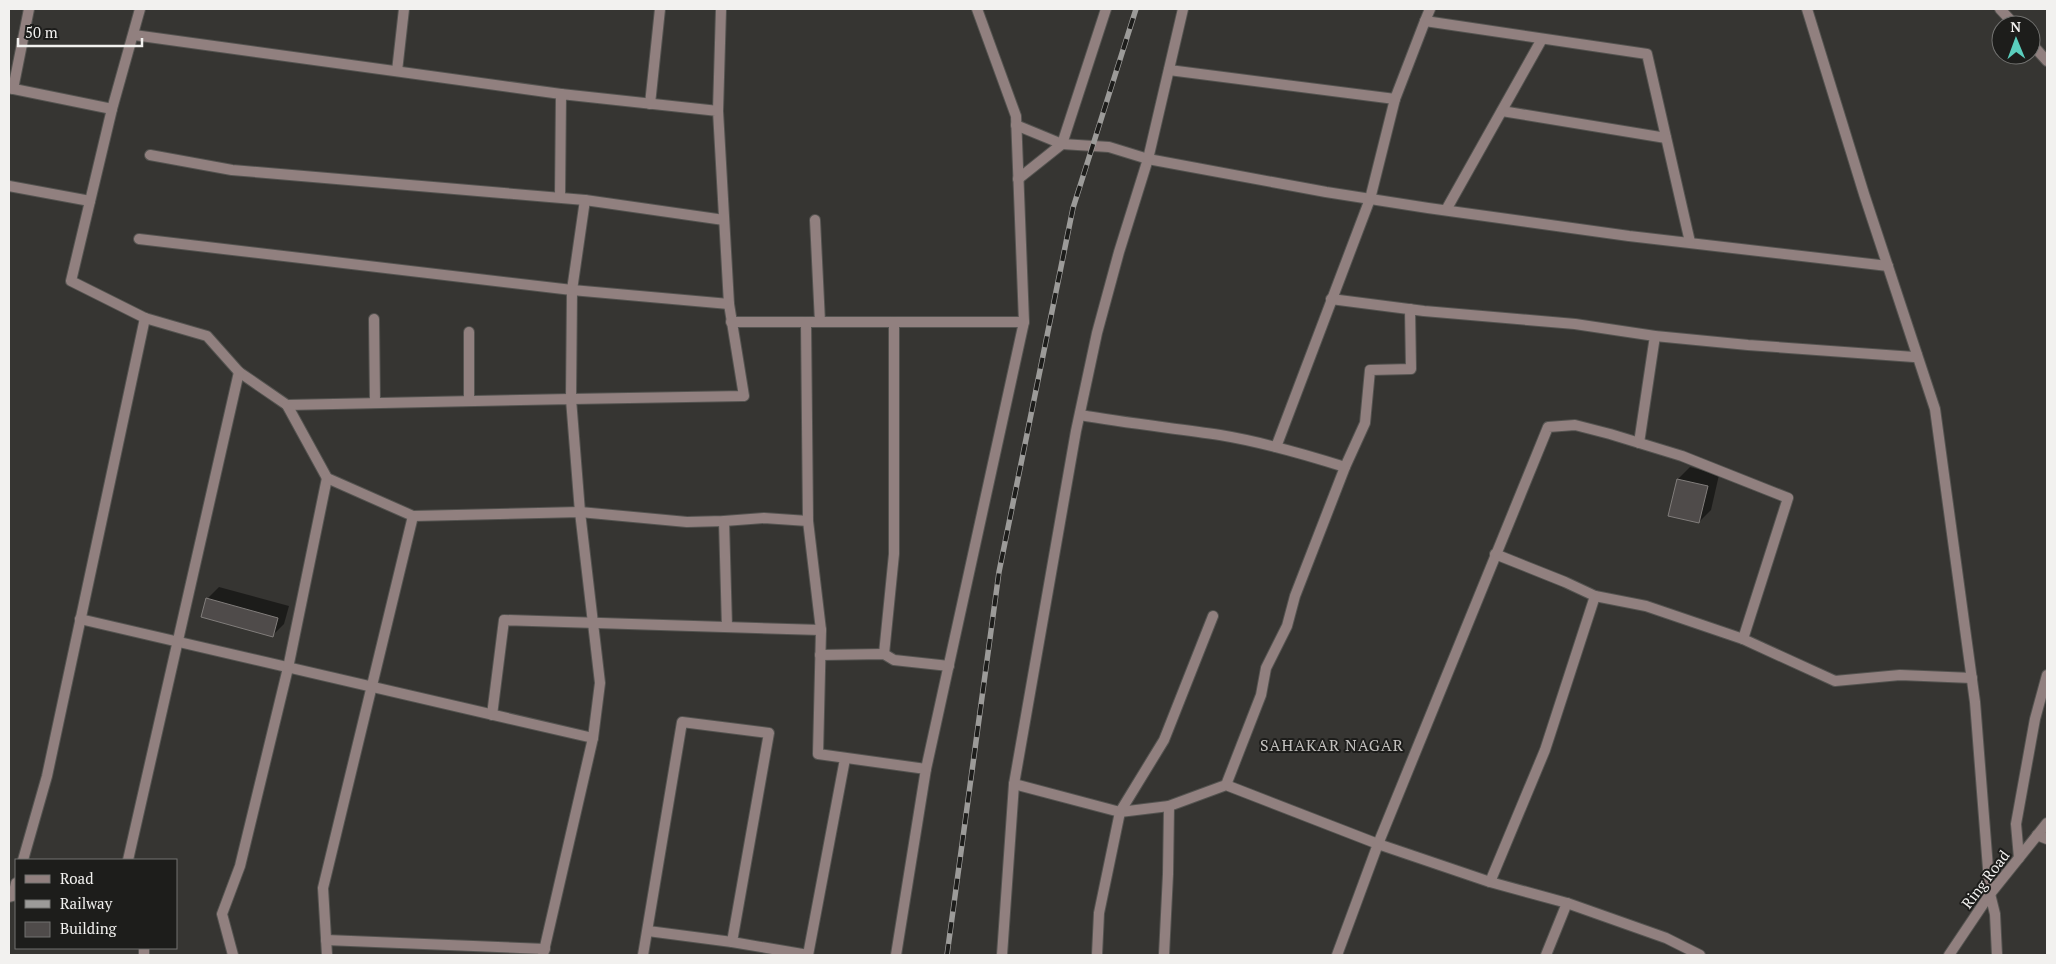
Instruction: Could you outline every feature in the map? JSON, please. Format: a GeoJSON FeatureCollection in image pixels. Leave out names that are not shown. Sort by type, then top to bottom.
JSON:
{"type":"FeatureCollection","features":[{"type":"Feature","properties":{"kind":"street"},"geometry":{"type":"LineString","coordinates":[[29,9],[11,88],[112,108]]}},
{"type":"Feature","properties":{"kind":"street"},"geometry":{"type":"LineString","coordinates":[[140,9],[112,108],[71,281],[145,318],[207,336],[239,372],[287,405],[327,478],[413,516],[580,512],[687,522],[764,518],[808,521]]}},
{"type":"Feature","properties":{"kind":"street"},"geometry":{"type":"LineString","coordinates":[[397,71],[404,9]]}},
{"type":"Feature","properties":{"kind":"street"},"geometry":{"type":"LineString","coordinates":[[650,104],[660,9]]}},
{"type":"Feature","properties":{"kind":"street"},"geometry":{"type":"LineString","coordinates":[[287,405],[744,396],[731,322],[724,220],[718,111],[721,9]]}},
{"type":"Feature","properties":{"kind":"street"},"geometry":{"type":"LineString","coordinates":[[896,955],[926,769],[1024,322],[1016,116],[977,9]]}},
{"type":"Feature","properties":{"kind":"street"},"geometry":{"type":"LineString","coordinates":[[1018,179],[1062,144],[1106,9]]}},
{"type":"Feature","properties":{"kind":"street"},"geometry":{"type":"LineString","coordinates":[[1002,955],[1014,784],[1080,415],[1099,324],[1148,158],[1183,9]]}},
{"type":"Feature","properties":{"kind":"street"},"geometry":{"type":"LineString","coordinates":[[1276,447],[1370,199],[1395,99],[1430,9]]}},
{"type":"Feature","properties":{"kind":"street"},"geometry":{"type":"LineString","coordinates":[[1807,9],[1935,409],[1972,678],[1990,894],[1995,914],[1997,955]]}},
{"type":"Feature","properties":{"kind":"street"},"geometry":{"type":"LineString","coordinates":[[1425,21],[1647,54],[1690,242]]}},
{"type":"Feature","properties":{"kind":"street"},"geometry":{"type":"LineString","coordinates":[[134,35],[561,94],[718,111]]}},
{"type":"Feature","properties":{"kind":"street"},"geometry":{"type":"LineString","coordinates":[[1446,210],[1542,39]]}},
{"type":"Feature","properties":{"kind":"street"},"geometry":{"type":"LineString","coordinates":[[1169,70],[1395,99]]}},
{"type":"Feature","properties":{"kind":"street"},"geometry":{"type":"LineString","coordinates":[[560,197],[561,94]]}},
{"type":"Feature","properties":{"kind":"street"},"geometry":{"type":"LineString","coordinates":[[1502,111],[1666,138]]}},
{"type":"Feature","properties":{"kind":"street"},"geometry":{"type":"LineString","coordinates":[[1016,125],[1062,144],[1109,147],[1148,158],[1370,199],[1628,236],[1888,266]]}},
{"type":"Feature","properties":{"kind":"street"},"geometry":{"type":"LineString","coordinates":[[150,154],[232,170],[560,197],[724,220]]}},
{"type":"Feature","properties":{"kind":"street"},"geometry":{"type":"LineString","coordinates":[[9,186],[90,201]]}},
{"type":"Feature","properties":{"kind":"street"},"geometry":{"type":"LineString","coordinates":[[326,940],[544,952],[593,738],[600,684],[580,512],[571,399],[572,290],[585,200]]}},
{"type":"Feature","properties":{"kind":"street"},"geometry":{"type":"LineString","coordinates":[[815,220],[820,322]]}},
{"type":"Feature","properties":{"kind":"street"},"geometry":{"type":"LineString","coordinates":[[139,239],[572,290],[729,304]]}},
{"type":"Feature","properties":{"kind":"street"},"geometry":{"type":"LineString","coordinates":[[1331,299],[1410,309],[1575,324],[1655,336],[1748,345],[1914,357],[1917,355]]}},
{"type":"Feature","properties":{"kind":"street"},"geometry":{"type":"LineString","coordinates":[[1226,785],[1261,695],[1266,668],[1287,626],[1295,596],[1365,423],[1370,370],[1411,369],[1410,309]]}},
{"type":"Feature","properties":{"kind":"street"},"geometry":{"type":"LineString","coordinates":[[23,859],[47,776],[145,318]]}},
{"type":"Feature","properties":{"kind":"street"},"geometry":{"type":"LineString","coordinates":[[374,319],[375,403]]}},
{"type":"Feature","properties":{"kind":"street"},"geometry":{"type":"LineString","coordinates":[[731,322],[1024,322]]}},
{"type":"Feature","properties":{"kind":"street"},"geometry":{"type":"LineString","coordinates":[[806,322],[808,521],[821,630],[818,754],[926,769]]}},
{"type":"Feature","properties":{"kind":"street"},"geometry":{"type":"LineString","coordinates":[[884,654],[894,554],[894,322]]}},
{"type":"Feature","properties":{"kind":"street"},"geometry":{"type":"LineString","coordinates":[[469,332],[469,400]]}},
{"type":"Feature","properties":{"kind":"street"},"geometry":{"type":"LineString","coordinates":[[1639,443],[1655,336]]}},
{"type":"Feature","properties":{"kind":"street"},"geometry":{"type":"LineString","coordinates":[[128,859],[239,372]]}},
{"type":"Feature","properties":{"kind":"street"},"geometry":{"type":"LineString","coordinates":[[1080,415],[1152,427],[1220,435],[1276,447],[1346,467]]}},
{"type":"Feature","properties":{"kind":"street"},"geometry":{"type":"LineString","coordinates":[[1337,955],[1378,844],[1494,554],[1548,427],[1575,425],[1639,443],[1682,456],[1788,498],[1743,639]]}},
{"type":"Feature","properties":{"kind":"street"},"geometry":{"type":"LineString","coordinates":[[233,955],[222,914],[240,866],[288,668],[327,478]]}},
{"type":"Feature","properties":{"kind":"street"},"geometry":{"type":"LineString","coordinates":[[327,955],[323,888],[413,516]]}},
{"type":"Feature","properties":{"kind":"street"},"geometry":{"type":"LineString","coordinates":[[724,521],[727,627]]}},
{"type":"Feature","properties":{"kind":"street"},"geometry":{"type":"LineString","coordinates":[[1494,554],[1595,596],[1646,606],[1743,639],[1835,681],[1900,675],[1972,678]]}},
{"type":"Feature","properties":{"kind":"street"},"geometry":{"type":"LineString","coordinates":[[1490,882],[1545,750],[1595,596]]}},
{"type":"Feature","properties":{"kind":"street"},"geometry":{"type":"LineString","coordinates":[[1097,955],[1099,913],[1120,812],[1164,740],[1213,616]]}},
{"type":"Feature","properties":{"kind":"street"},"geometry":{"type":"LineString","coordinates":[[80,619],[593,738]]}},
{"type":"Feature","properties":{"kind":"street"},"geometry":{"type":"LineString","coordinates":[[492,715],[504,620],[821,630]]}},
{"type":"Feature","properties":{"kind":"street"},"geometry":{"type":"LineString","coordinates":[[820,656],[884,654],[894,660],[949,666]]}},
{"type":"Feature","properties":{"kind":"street"},"geometry":{"type":"LineString","coordinates":[[2019,858],[2016,824],[2035,719],[2047,676]]}},
{"type":"Feature","properties":{"kind":"street"},"geometry":{"type":"LineString","coordinates":[[643,955],[682,722],[769,733],[732,942]]}},
{"type":"Feature","properties":{"kind":"street"},"geometry":{"type":"LineString","coordinates":[[648,931],[732,942],[808,955],[845,758]]}},
{"type":"Feature","properties":{"kind":"street"},"geometry":{"type":"LineString","coordinates":[[1014,784],[1120,812],[1169,806],[1226,785],[1378,844],[1490,882],[1567,903],[1666,938],[1700,955]]}},
{"type":"Feature","properties":{"kind":"street"},"geometry":{"type":"LineString","coordinates":[[1164,955],[1169,806]]}},
{"type":"Feature","properties":{"kind":"street","name":"Ring Road"},"geometry":{"type":"LineString","coordinates":[[1949,955],[1990,894],[2019,858],[2042,837],[2047,822]]}},
{"type":"Feature","properties":{"kind":"street"},"geometry":{"type":"LineString","coordinates":[[9,897],[13,896],[15,887]]}},
{"type":"Feature","properties":{"kind":"street"},"geometry":{"type":"LineString","coordinates":[[1546,955],[1567,903]]}},
{"type":"Feature","properties":{"kind":"building"},"geometry":{"type":"Polygon","coordinates":[[[1677,479],[1708,486],[1699,523],[1668,516],[1677,479]]]}},
{"type":"Feature","properties":{"kind":"building"},"geometry":{"type":"Polygon","coordinates":[[[206,598],[278,618],[273,637],[201,617],[206,598]]]}},
{"type":"Feature","properties":{"kind":"railway"},"geometry":{"type":"LineString","coordinates":[[947,955],[999,572],[1073,208],[1136,9]]}},
{"type":"Feature","properties":{"kind":"district","name":"SAHAKAR NAGAR"},"geometry":{"type":"Point","coordinates":[1332,745]}}]}
